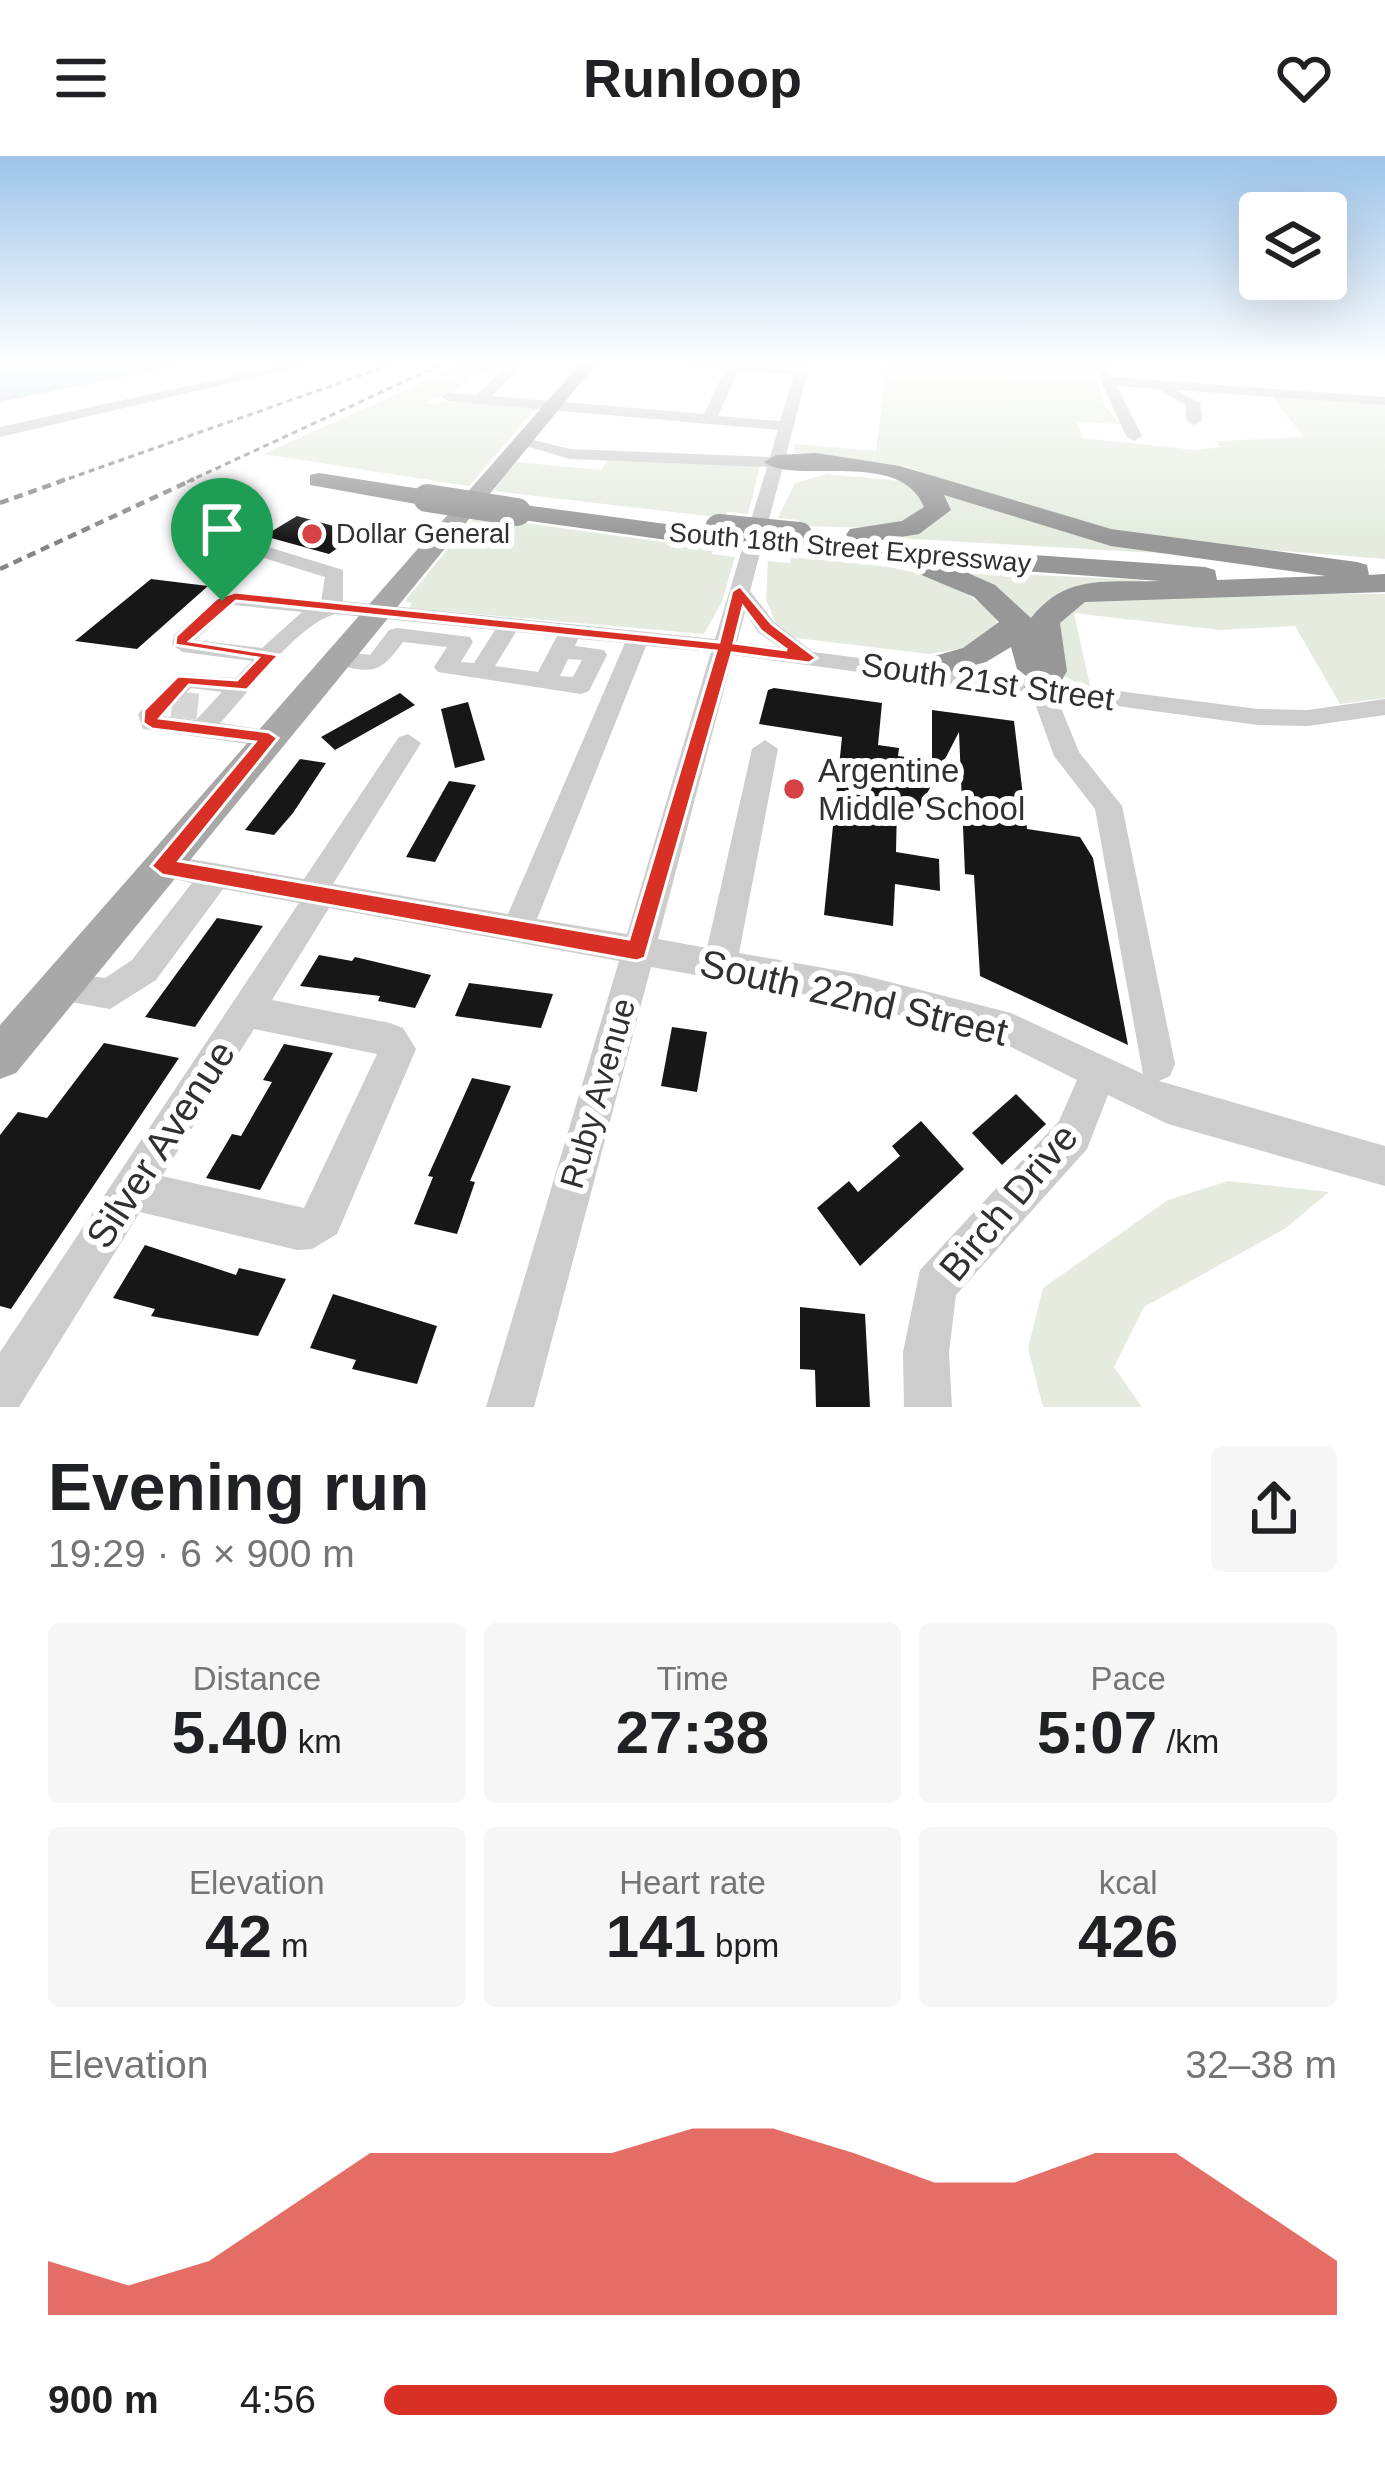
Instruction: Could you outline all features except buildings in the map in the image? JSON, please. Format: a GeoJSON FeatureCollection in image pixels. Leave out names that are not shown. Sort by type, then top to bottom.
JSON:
{"type":"FeatureCollection","features":[{"type":"Feature","properties":{"kind":"highway"},"geometry":{"type":"LineString","coordinates":[[773,473],[802,459],[889,467],[1034,517],[1124,540],[1378,577]]}},
{"type":"Feature","properties":{"kind":"highway"},"geometry":{"type":"LineString","coordinates":[[773,473],[851,467],[917,483],[938,501],[938,510],[909,528],[807,540]]}},
{"type":"Feature","properties":{"kind":"highway","name":"South 18th Street Expressway"},"geometry":{"type":"LineString","coordinates":[[324,476],[719,533],[1378,577]]}},
{"type":"Feature","properties":{"kind":"highway","name":"South 18th Street Expressway"},"geometry":{"type":"LineString","coordinates":[[807,540],[878,553],[1134,572],[1378,577]]}},
{"type":"Feature","properties":{"kind":"highway"},"geometry":{"type":"LineString","coordinates":[[878,553],[986,591],[1016,619],[1041,688]]}},
{"type":"Feature","properties":{"kind":"highway"},"geometry":{"type":"LineString","coordinates":[[1041,688],[1050,671],[1044,622],[1061,602],[1080,593],[1378,577]]}},
{"type":"Feature","properties":{"kind":"highway"},"geometry":{"type":"LineString","coordinates":[[918,671],[991,649],[1009,634],[1016,619]]}},
{"type":"Feature","properties":{"kind":"main road"},"geometry":{"type":"LineString","coordinates":[[0,1058],[269,738],[346,659],[417,627],[521,442],[538,422]]}},
{"type":"Feature","properties":{"kind":"street"},"geometry":{"type":"LineString","coordinates":[[0,432],[43,422]]}},
{"type":"Feature","properties":{"kind":"street"},"geometry":{"type":"LineString","coordinates":[[746,422],[785,426]]}},
{"type":"Feature","properties":{"kind":"street","name":"Ruby Avenue"},"geometry":{"type":"LineString","coordinates":[[510,1407],[786,422]]}},
{"type":"Feature","properties":{"kind":"street"},"geometry":{"type":"LineString","coordinates":[[1127,422],[1134,436]]}},
{"type":"Feature","properties":{"kind":"street"},"geometry":{"type":"LineString","coordinates":[[521,442],[570,454],[773,473]]}},
{"type":"Feature","properties":{"kind":"street"},"geometry":{"type":"LineString","coordinates":[[258,550],[336,574],[328,608],[216,709],[152,723],[184,680],[216,709],[269,738]]}},
{"type":"Feature","properties":{"kind":"street"},"geometry":{"type":"LineString","coordinates":[[740,591],[766,628],[809,658]]}},
{"type":"Feature","properties":{"kind":"street"},"geometry":{"type":"LineString","coordinates":[[271,655],[187,646],[182,640],[228,598],[328,608],[417,627],[462,643],[446,667],[581,686],[596,655],[592,644]]}},
{"type":"Feature","properties":{"kind":"street"},"geometry":{"type":"LineString","coordinates":[[417,627],[509,625],[566,641],[545,681]]}},
{"type":"Feature","properties":{"kind":"street"},"geometry":{"type":"LineString","coordinates":[[481,671],[509,625]]}},
{"type":"Feature","properties":{"kind":"street"},"geometry":{"type":"LineString","coordinates":[[517,929],[638,638]]}},
{"type":"Feature","properties":{"kind":"street","name":"South 21st Street"},"geometry":{"type":"LineString","coordinates":[[566,641],[592,644],[638,638],[725,647],[1287,719],[1385,707]]}},
{"type":"Feature","properties":{"kind":"street"},"geometry":{"type":"LineString","coordinates":[[1041,688],[1067,756],[1108,806],[1157,1064]]}},
{"type":"Feature","properties":{"kind":"street","name":"Silver Avenue"},"geometry":{"type":"LineString","coordinates":[[0,1394],[246,1011],[408,743]]}},
{"type":"Feature","properties":{"kind":"street"},"geometry":{"type":"LineString","coordinates":[[720,965],[764,749]]}},
{"type":"Feature","properties":{"kind":"street","name":"South 22nd Street"},"geometry":{"type":"LineString","coordinates":[[162,866],[858,989],[1011,1029],[1168,1106],[1385,1166]]}},
{"type":"Feature","properties":{"kind":"street"},"geometry":{"type":"LineString","coordinates":[[60,987],[110,994],[144,970],[215,876]]}},
{"type":"Feature","properties":{"kind":"street"},"geometry":{"type":"LineString","coordinates":[[131,1189],[297,1229],[312,1228],[322,1220],[398,1049],[390,1040],[246,1011]]}},
{"type":"Feature","properties":{"kind":"street","name":"Birch Drive"},"geometry":{"type":"LineString","coordinates":[[928,1407],[926,1352],[935,1285],[1073,1135],[1100,1072]]}},
{"type":"Feature","properties":{"kind":"shaded area"},"geometry":{"type":"Polygon","coordinates":[[[334,422],[524,422],[469,486],[263,454],[334,422]]]}},
{"type":"Feature","properties":{"kind":"shaded area"},"geometry":{"type":"Polygon","coordinates":[[[880,422],[1077,422],[1083,438],[1196,450],[1219,447],[1217,441],[1304,437],[1293,422],[1385,422],[1385,559],[1152,541],[1004,502],[905,466],[795,453],[794,444],[876,451],[880,422]]]}},
{"type":"Feature","properties":{"kind":"shaded area"},"geometry":{"type":"Polygon","coordinates":[[[608,460],[760,465],[748,514],[727,512],[725,518],[493,491],[516,462],[601,470],[608,460]]]}},
{"type":"Feature","properties":{"kind":"shaded area"},"geometry":{"type":"Polygon","coordinates":[[[827,474],[900,481],[928,501],[917,518],[877,528],[799,526],[799,520],[778,518],[795,483],[827,474]]]}},
{"type":"Feature","properties":{"kind":"shaded area"},"geometry":{"type":"Polygon","coordinates":[[[939,492],[1174,554],[895,538],[939,492]]]}},
{"type":"Feature","properties":{"kind":"shaded area"},"geometry":{"type":"Polygon","coordinates":[[[475,516],[713,549],[712,554],[735,557],[722,602],[704,634],[409,608],[412,603],[405,601],[475,516]]]}},
{"type":"Feature","properties":{"kind":"shaded area"},"geometry":{"type":"Polygon","coordinates":[[[791,557],[874,565],[926,576],[974,599],[996,617],[997,624],[978,646],[929,654],[796,638],[779,631],[766,600],[768,561],[790,563],[791,557]]]}},
{"type":"Feature","properties":{"kind":"shaded area"},"geometry":{"type":"Polygon","coordinates":[[[956,571],[1141,580],[1144,584],[1116,584],[1036,626],[956,571]]]}},
{"type":"Feature","properties":{"kind":"shaded area"},"geometry":{"type":"Polygon","coordinates":[[[1126,592],[1385,594],[1385,698],[1340,704],[1295,626],[1219,630],[1074,613],[1091,690],[1062,675],[1056,619],[1089,597],[1126,592]]]}},
{"type":"Feature","properties":{"kind":"shaded area"},"geometry":{"type":"Polygon","coordinates":[[[1228,1181],[1329,1192],[1286,1228],[1144,1307],[1114,1367],[1142,1407],[1043,1407],[1028,1348],[1043,1288],[1168,1200],[1228,1181]]]}},
{"type":"Feature","properties":{"kind":"tunnel"},"geometry":{"type":"LineString","coordinates":[[172,704],[209,708]]}},
{"type":"Feature","properties":{"kind":"railway"},"geometry":{"type":"LineString","coordinates":[[59,482],[228,422]]}},
{"type":"Feature","properties":{"kind":"railway"},"geometry":{"type":"LineString","coordinates":[[187,482],[316,422]]}},
{"type":"Feature","properties":{"kind":"railway"},"geometry":{"type":"LineString","coordinates":[[0,503],[67,479]]}},
{"type":"Feature","properties":{"kind":"railway"},"geometry":{"type":"LineString","coordinates":[[0,569],[194,479]]}},
{"type":"Feature","properties":{"kind":"place","name":"Dollar General"},"geometry":{"type":"Point","coordinates":[312,534]}},
{"type":"Feature","properties":{"kind":"place","name":"Argentine Middle School"},"geometry":{"type":"Point","coordinates":[794,789]}},
{"type":"Feature","properties":{"kind":"route"},"geometry":{"type":"LineString","coordinates":[[222,601],[182,640],[183,645],[271,655],[241,686],[184,680],[150,714],[152,723],[269,738],[162,866],[637,950],[725,647],[809,658],[766,628],[740,591],[725,647],[235,597],[222,601]]}}]}
